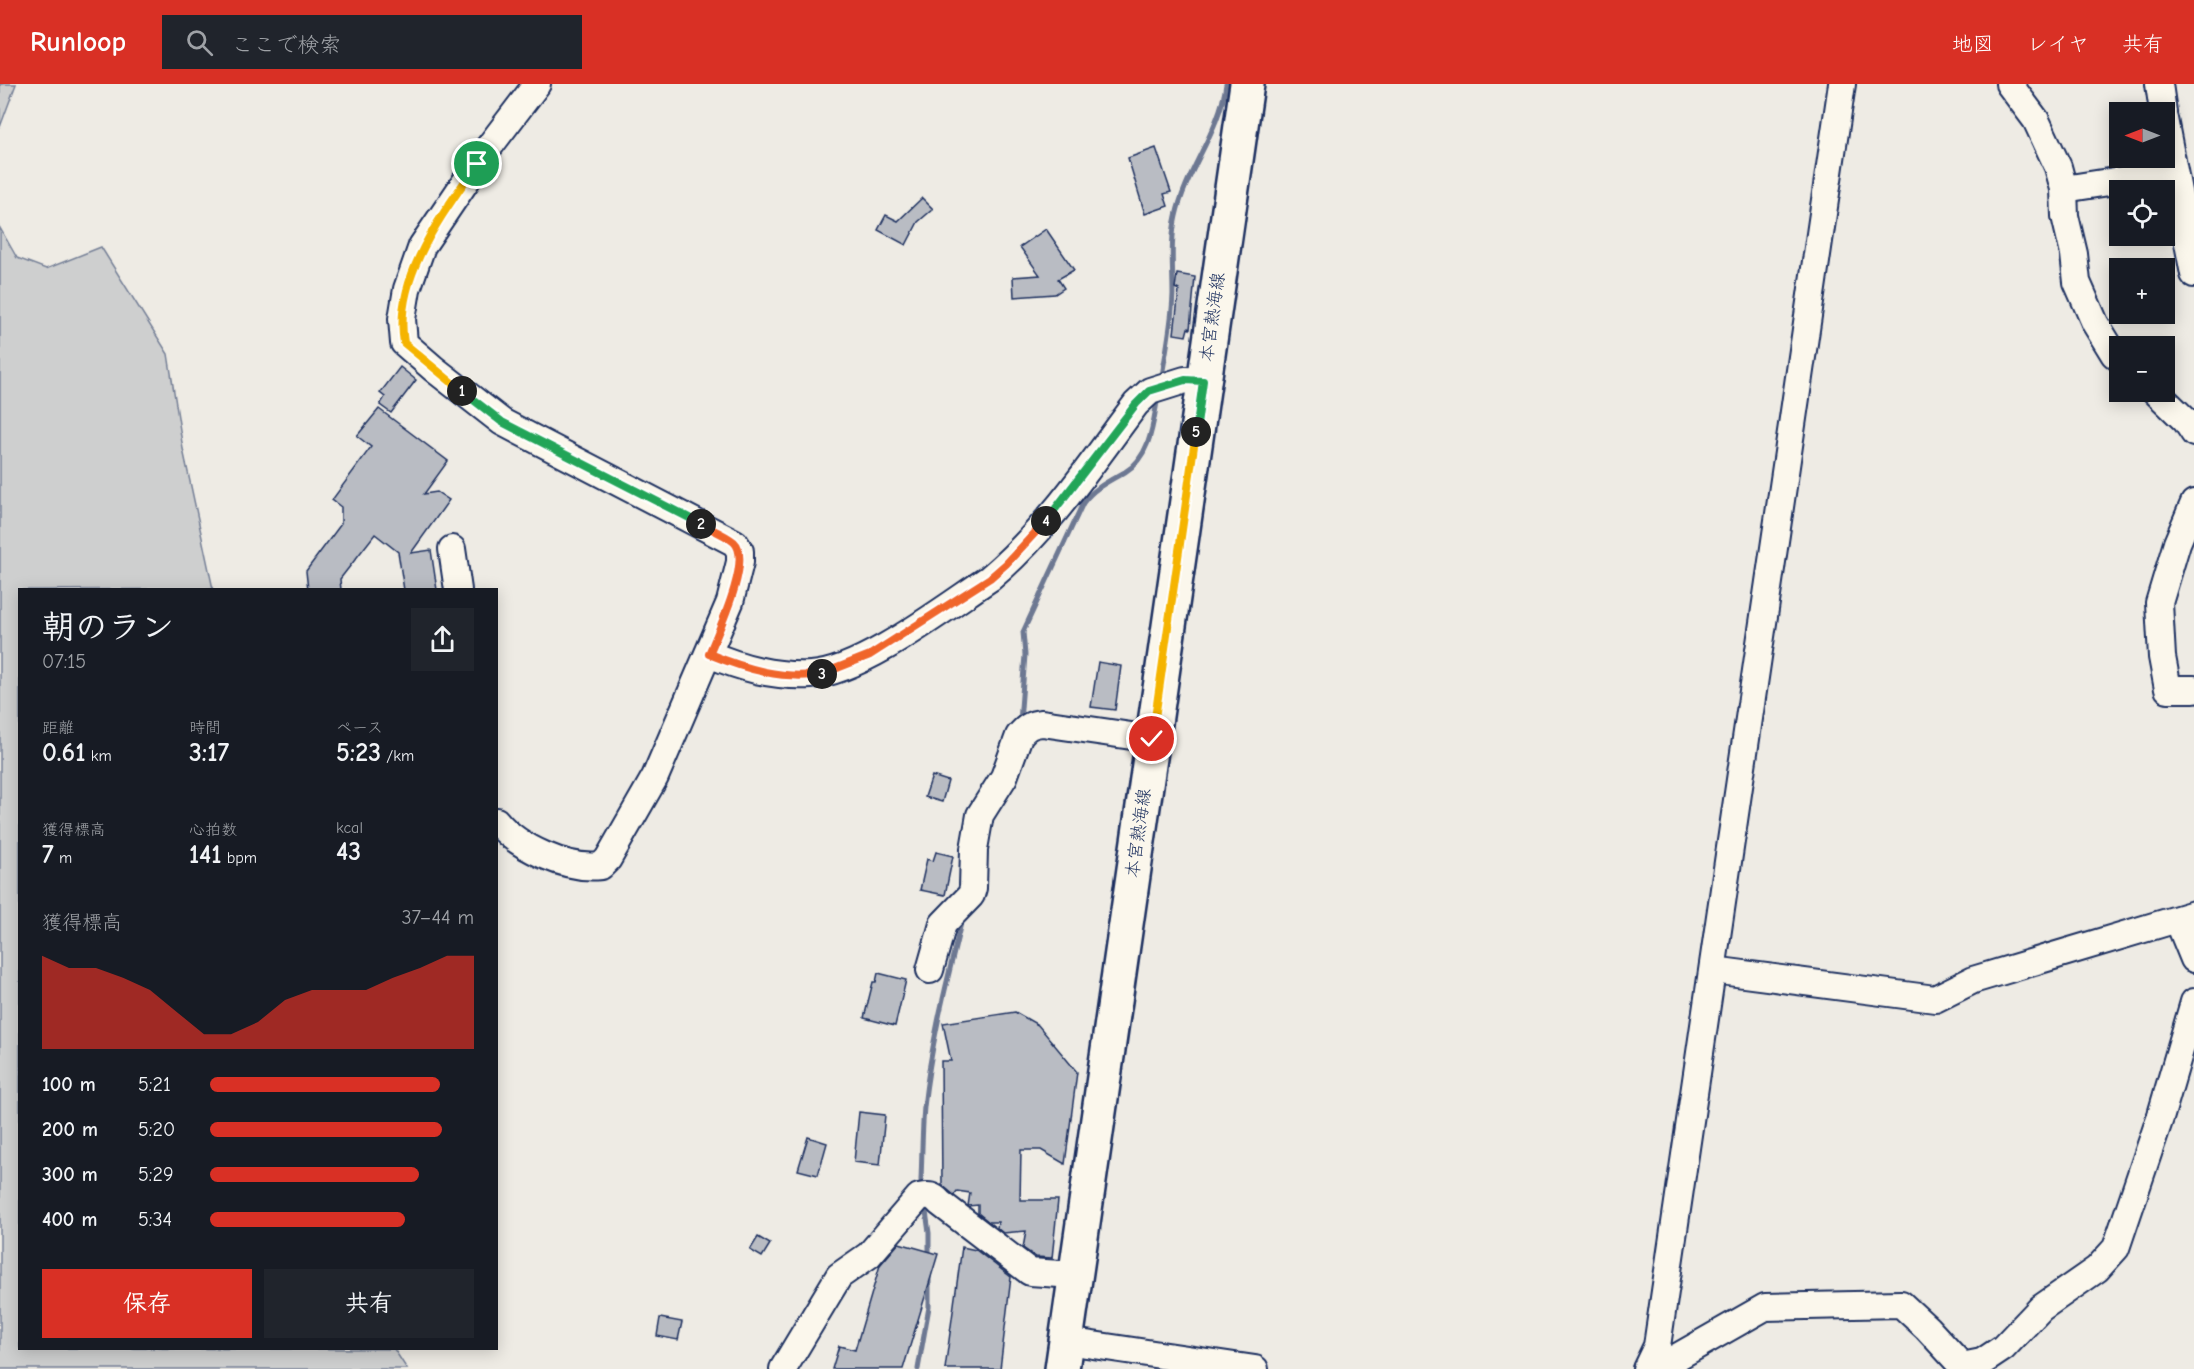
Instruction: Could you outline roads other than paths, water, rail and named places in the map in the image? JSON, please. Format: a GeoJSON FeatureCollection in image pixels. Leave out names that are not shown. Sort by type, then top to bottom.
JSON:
{"type":"FeatureCollection","features":[{"type":"Feature","properties":{"kind":"main road","name":"本宮熱海線"},"geometry":{"type":"LineString","coordinates":[[1064,1355],[1247,84]]}},
{"type":"Feature","properties":{"kind":"street"},"geometry":{"type":"LineString","coordinates":[[498,823],[511,837],[526,846],[576,866],[601,866],[608,860],[655,777],[709,654],[730,602],[738,572],[740,551],[735,543],[502,422],[404,343],[402,319],[407,289],[422,246],[489,147],[537,84]]}},
{"type":"Feature","properties":{"kind":"street"},"geometry":{"type":"LineString","coordinates":[[1646,1369],[1657,1346],[1842,84]]}},
{"type":"Feature","properties":{"kind":"street"},"geometry":{"type":"LineString","coordinates":[[2009,84],[2036,120],[2058,167],[2064,189],[2065,216],[2077,282],[2095,323],[2109,346]]}},
{"type":"Feature","properties":{"kind":"street"},"geometry":{"type":"LineString","coordinates":[[2159,84],[2162,102]]}},
{"type":"Feature","properties":{"kind":"street"},"geometry":{"type":"LineString","coordinates":[[2172,168],[2194,274]]}},
{"type":"Feature","properties":{"kind":"street"},"geometry":{"type":"LineString","coordinates":[[2064,189],[2173,172]]}},
{"type":"Feature","properties":{"kind":"street"},"geometry":{"type":"LineString","coordinates":[[709,654],[741,667],[776,674],[796,675],[826,673],[870,655],[990,578],[1006,564],[1056,510],[1136,404],[1149,391],[1185,380],[1203,381]]}},
{"type":"Feature","properties":{"kind":"street"},"geometry":{"type":"LineString","coordinates":[[2167,402],[2191,424]]}},
{"type":"Feature","properties":{"kind":"street"},"geometry":{"type":"LineString","coordinates":[[2194,503],[2177,543],[2159,603],[2162,657],[2168,689],[2194,689]]}},
{"type":"Feature","properties":{"kind":"street"},"geometry":{"type":"LineString","coordinates":[[452,549],[458,588]]}},
{"type":"Feature","properties":{"kind":"street"},"geometry":{"type":"LineString","coordinates":[[930,970],[943,924],[970,895],[973,888],[974,849],[980,815],[1004,777],[1023,730],[1032,724],[1042,723],[1152,739]]}},
{"type":"Feature","properties":{"kind":"street"},"geometry":{"type":"LineString","coordinates":[[1713,970],[1935,999],[1973,980],[2186,917],[2194,960]]}},
{"type":"Feature","properties":{"kind":"street"},"geometry":{"type":"LineString","coordinates":[[1656,1369],[1765,1307],[1901,1304],[1927,1328],[1961,1368],[1982,1362],[2003,1348],[2041,1308],[2097,1269],[2116,1248],[2161,1115],[2194,1002]]}},
{"type":"Feature","properties":{"kind":"street"},"geometry":{"type":"LineString","coordinates":[[783,1369],[839,1276],[869,1255],[919,1197],[928,1195],[936,1198],[1030,1272],[1075,1275]]}},
{"type":"Feature","properties":{"kind":"street"},"geometry":{"type":"LineString","coordinates":[[1064,1355],[1255,1369]]}},
{"type":"Feature","properties":{"kind":"waterway"},"geometry":{"type":"LineString","coordinates":[[1161,381],[1171,316],[1172,245],[1176,216],[1187,183],[1217,118],[1226,84]]}},
{"type":"Feature","properties":{"kind":"waterway"},"geometry":{"type":"LineString","coordinates":[[1020,722],[1025,655],[1023,632],[1083,503],[1097,489],[1134,465],[1146,448],[1158,396]]}},
{"type":"Feature","properties":{"kind":"waterway"},"geometry":{"type":"LineString","coordinates":[[922,1189],[923,1125],[927,1083],[940,1012],[962,919]]}},
{"type":"Feature","properties":{"kind":"waterway"},"geometry":{"type":"LineString","coordinates":[[925,1204],[929,1233],[929,1257]]}},
{"type":"Feature","properties":{"kind":"waterway"},"geometry":{"type":"LineString","coordinates":[[918,1369],[929,1307],[929,1276]]}}]}
